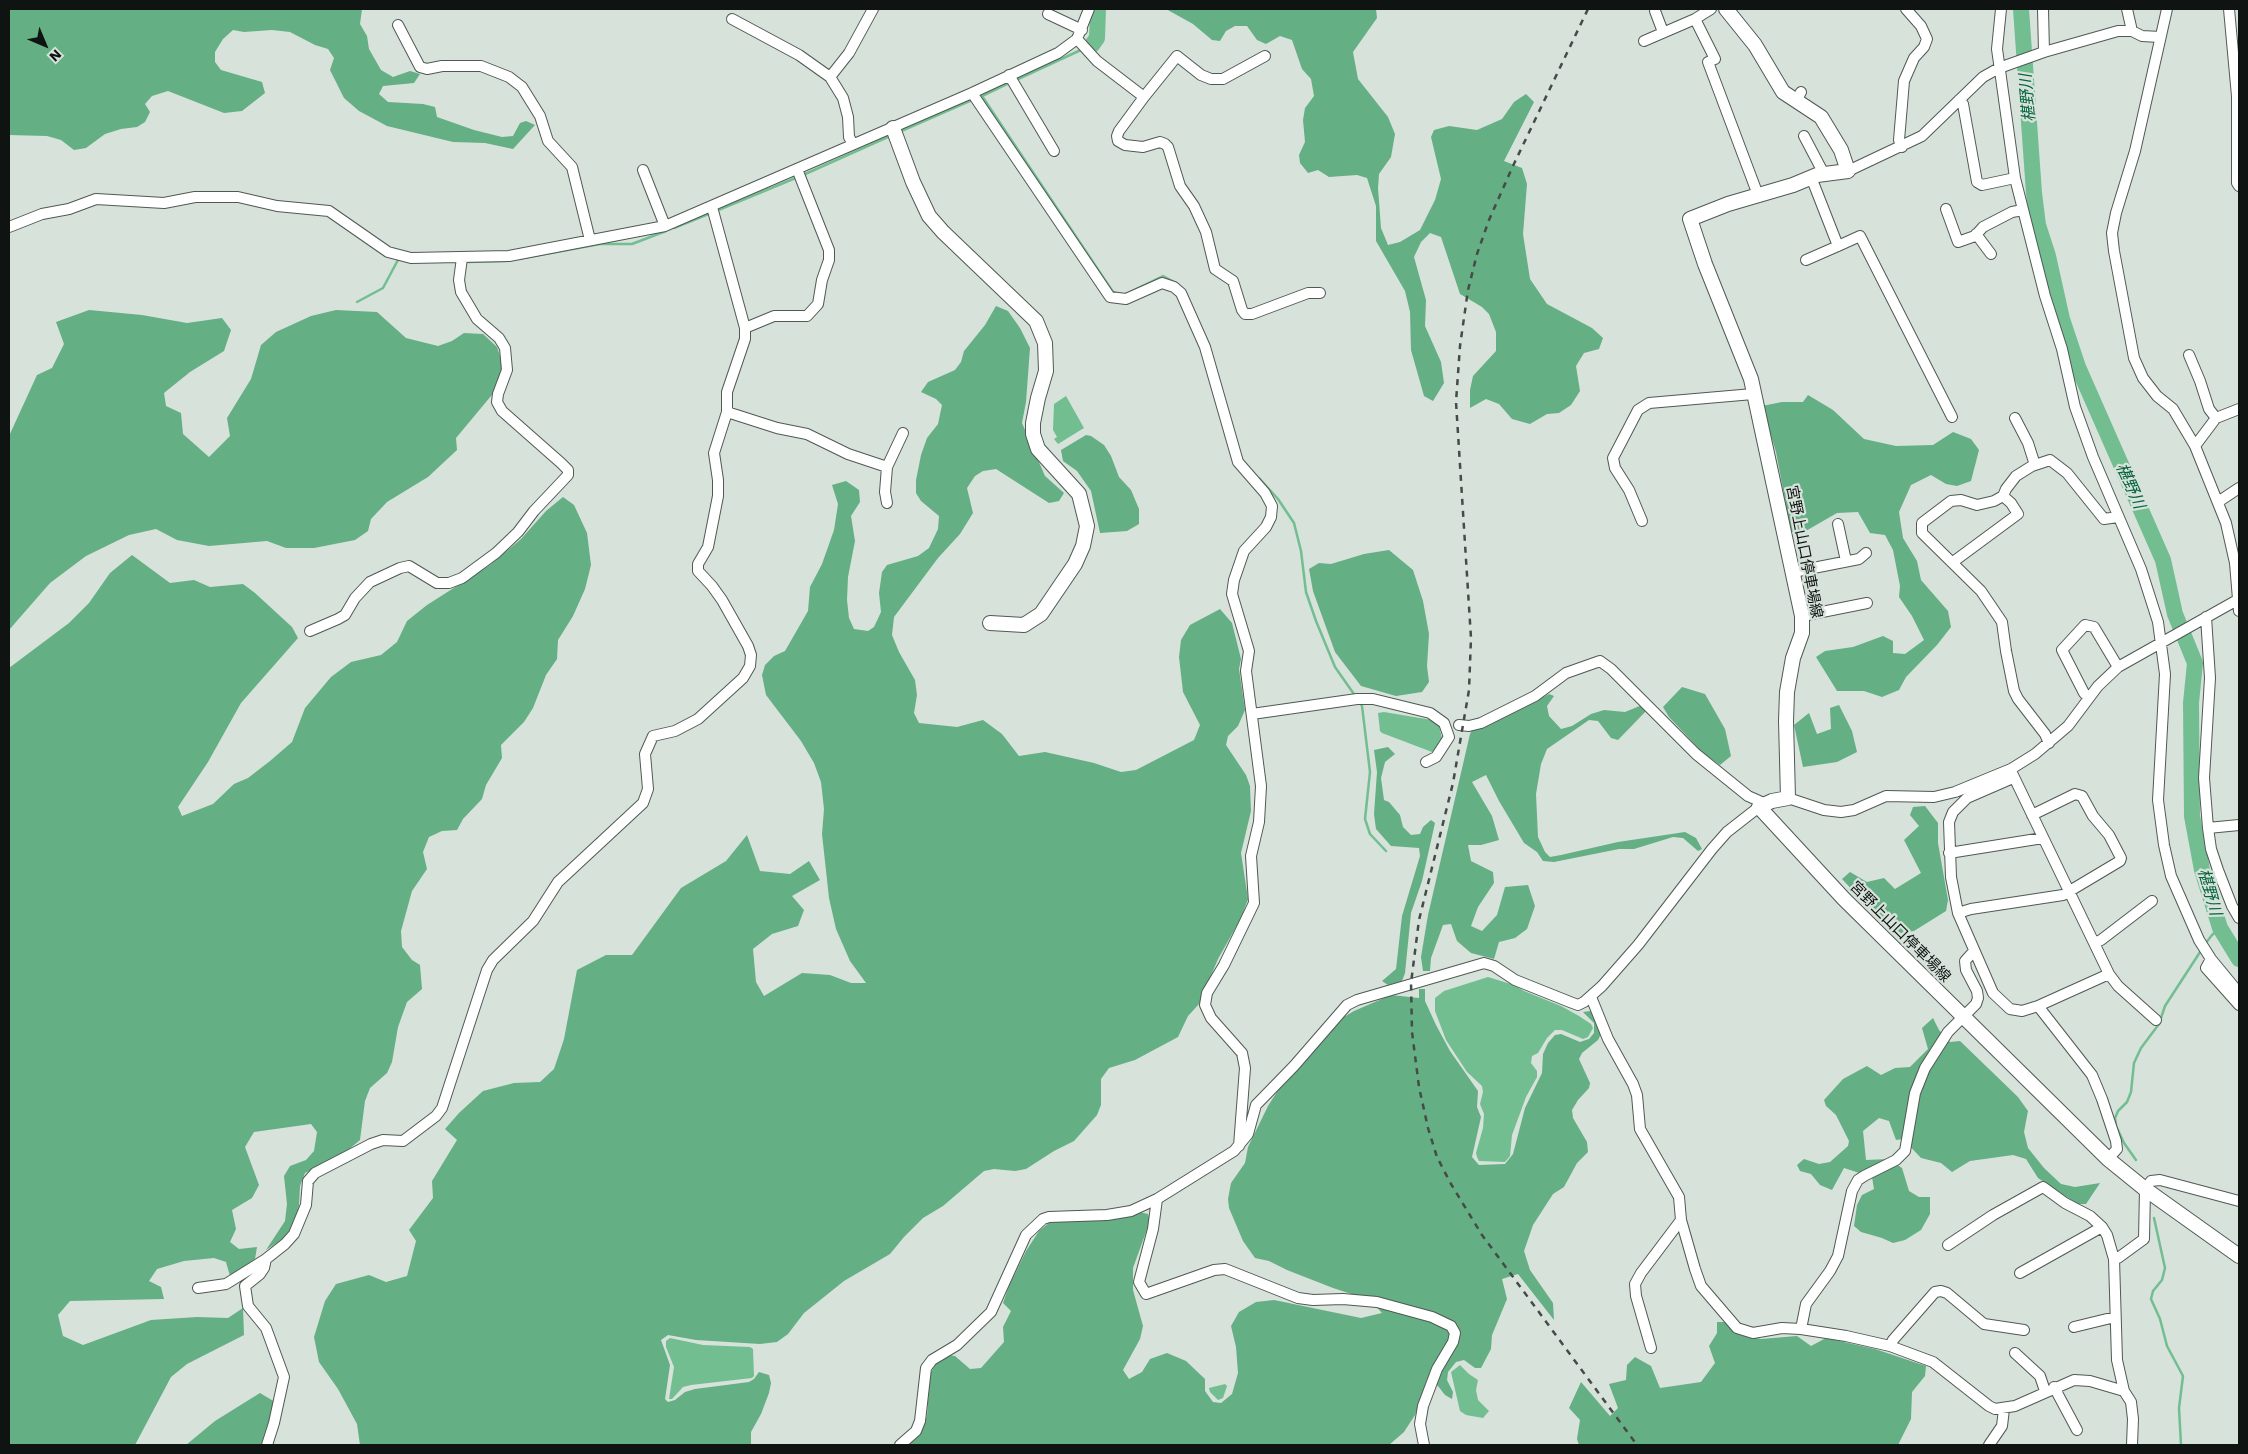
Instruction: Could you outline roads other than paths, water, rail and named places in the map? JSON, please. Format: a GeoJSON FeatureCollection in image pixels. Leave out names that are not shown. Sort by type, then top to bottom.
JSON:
{"type":"FeatureCollection","features":[{"type":"Feature","properties":{"kind":"main road"},"geometry":{"type":"LineString","coordinates":[[1726,9],[1755,45],[1783,92],[1799,96],[1820,117],[1841,150],[1848,171]]}},
{"type":"Feature","properties":{"kind":"main road"},"geometry":{"type":"LineString","coordinates":[[893,128],[913,182],[929,216],[943,232],[1036,321],[1045,343],[1046,371],[1038,398],[1033,423],[1033,434],[1038,449],[1079,494],[1087,526],[1083,546],[1075,564],[1041,614],[1024,625],[990,623]]}},
{"type":"Feature","properties":{"kind":"main road","name":"宮野上山口停車場線"},"geometry":{"type":"LineString","coordinates":[[1788,798],[1786,721],[1788,692],[1793,658],[1802,633],[1802,616],[1751,379],[1705,264],[1690,219],[1728,204],[1824,174],[1848,171]]}},
{"type":"Feature","properties":{"kind":"main road"},"geometry":{"type":"LineString","coordinates":[[1762,806],[1788,798]]}},
{"type":"Feature","properties":{"kind":"main road","name":"宮野上山口停車場線"},"geometry":{"type":"LineString","coordinates":[[1762,806],[1844,899],[2108,1159],[2145,1189],[2239,1256]]}},
{"type":"Feature","properties":{"kind":"street"},"geometry":{"type":"LineString","coordinates":[[830,77],[849,53],[873,9]]}},
{"type":"Feature","properties":{"kind":"street"},"geometry":{"type":"LineString","coordinates":[[9,227],[42,214],[69,209],[96,199],[164,203],[195,197],[238,197],[277,206],[329,211],[388,252],[402,257],[462,258],[508,256],[665,226],[893,128],[1058,53],[1080,34],[1089,9]]}},
{"type":"Feature","properties":{"kind":"street"},"geometry":{"type":"LineString","coordinates":[[1644,41],[1695,19],[1711,9]]}},
{"type":"Feature","properties":{"kind":"street"},"geometry":{"type":"LineString","coordinates":[[1902,147],[1899,140],[1904,81],[1914,58],[1924,47],[1927,39],[1921,26],[1906,9]]}},
{"type":"Feature","properties":{"kind":"street"},"geometry":{"type":"LineString","coordinates":[[2001,9],[1997,49],[2003,66],[2015,178],[2023,210],[2045,296],[2062,349],[2075,407],[2092,458],[2141,570],[2158,622],[2162,642],[2165,674],[2158,800],[2164,845],[2171,876],[2188,919],[2211,959],[2239,993]]}},
{"type":"Feature","properties":{"kind":"street"},"geometry":{"type":"LineString","coordinates":[[2042,53],[2043,9]]}},
{"type":"Feature","properties":{"kind":"street"},"geometry":{"type":"LineString","coordinates":[[2127,9],[2132,31]]}},
{"type":"Feature","properties":{"kind":"street"},"geometry":{"type":"LineString","coordinates":[[2168,9],[2137,143],[2112,233],[2121,295],[2134,358],[2144,378],[2157,396],[2172,409],[2194,446],[2218,502],[2226,523],[2228,540],[2235,563],[2239,611]]}},
{"type":"Feature","properties":{"kind":"street"},"geometry":{"type":"LineString","coordinates":[[2229,9],[2236,36],[2238,96],[2237,183],[2239,186]]}},
{"type":"Feature","properties":{"kind":"street"},"geometry":{"type":"LineString","coordinates":[[1655,11],[1663,32]]}},
{"type":"Feature","properties":{"kind":"street"},"geometry":{"type":"LineString","coordinates":[[1048,14],[1080,34],[1097,61],[1144,97]]}},
{"type":"Feature","properties":{"kind":"street"},"geometry":{"type":"LineString","coordinates":[[732,19],[799,55],[830,77],[843,98],[848,117],[849,137],[853,144]]}},
{"type":"Feature","properties":{"kind":"street"},"geometry":{"type":"LineString","coordinates":[[1695,19],[1715,59],[1708,62],[1746,145],[1758,195]]}},
{"type":"Feature","properties":{"kind":"street"},"geometry":{"type":"LineString","coordinates":[[398,25],[420,67],[427,69],[442,66],[481,66],[509,77],[522,87],[540,116],[548,142],[572,167],[590,240]]}},
{"type":"Feature","properties":{"kind":"street"},"geometry":{"type":"LineString","coordinates":[[1848,171],[1922,136],[1983,77],[2003,66],[2118,32],[2132,31],[2142,36],[2160,37]]}},
{"type":"Feature","properties":{"kind":"street"},"geometry":{"type":"LineString","coordinates":[[1265,56],[1223,79],[1211,79],[1201,75],[1178,56],[1119,131],[1118,141],[1125,145],[1143,147],[1160,142],[1168,147],[1180,186],[1194,206],[1206,232],[1215,268],[1233,280],[1245,314],[1252,314],[1308,293],[1320,293]]}},
{"type":"Feature","properties":{"kind":"street"},"geometry":{"type":"LineString","coordinates":[[1009,75],[1054,151]]}},
{"type":"Feature","properties":{"kind":"street"},"geometry":{"type":"LineString","coordinates":[[972,93],[1110,298],[1126,299],[1162,283],[1174,287],[1181,293],[1205,347],[1238,462],[1265,493],[1272,506],[1271,517],[1266,526],[1244,551],[1233,587],[1234,601],[1249,651],[1246,671],[1261,786],[1259,822],[1251,856],[1254,902],[1224,965],[1207,992],[1204,1005],[1211,1018],[1242,1053],[1245,1068],[1239,1146]]}},
{"type":"Feature","properties":{"kind":"street"},"geometry":{"type":"LineString","coordinates":[[1960,100],[1977,182],[1982,185],[2015,178]]}},
{"type":"Feature","properties":{"kind":"street"},"geometry":{"type":"LineString","coordinates":[[1804,136],[1824,174]]}},
{"type":"Feature","properties":{"kind":"street"},"geometry":{"type":"LineString","coordinates":[[745,328],[774,316],[806,316],[818,304],[822,280],[829,260],[829,250],[797,169]]}},
{"type":"Feature","properties":{"kind":"street"},"geometry":{"type":"LineString","coordinates":[[643,170],[665,226]]}},
{"type":"Feature","properties":{"kind":"street"},"geometry":{"type":"LineString","coordinates":[[1811,178],[1838,246]]}},
{"type":"Feature","properties":{"kind":"street"},"geometry":{"type":"LineString","coordinates":[[198,1288],[226,1284],[266,1259],[285,1244],[294,1234],[306,1205],[308,1181],[315,1173],[371,1144],[383,1140],[403,1141],[436,1116],[442,1108],[493,960],[533,921],[558,882],[643,803],[648,789],[645,754],[653,736],[675,730],[698,719],[743,678],[750,666],[751,655],[748,646],[722,600],[712,586],[698,572],[698,564],[708,546],[718,496],[714,453],[727,412],[727,392],[745,339],[745,328],[712,207]]}},
{"type":"Feature","properties":{"kind":"street"},"geometry":{"type":"LineString","coordinates":[[1946,209],[1958,242],[1976,234],[1982,227],[2012,212],[2023,210]]}},
{"type":"Feature","properties":{"kind":"street"},"geometry":{"type":"LineString","coordinates":[[1976,234],[1990,254]]}},
{"type":"Feature","properties":{"kind":"street"},"geometry":{"type":"LineString","coordinates":[[1806,260],[1860,236],[1952,417]]}},
{"type":"Feature","properties":{"kind":"street"},"geometry":{"type":"LineString","coordinates":[[310,631],[345,615],[355,598],[370,582],[400,568],[409,566],[437,583],[449,583],[462,578],[496,553],[518,532],[534,511],[568,475],[568,470],[502,411],[497,402],[506,370],[505,348],[499,338],[477,319],[461,292],[459,280],[462,258]]}},
{"type":"Feature","properties":{"kind":"street"},"geometry":{"type":"LineString","coordinates":[[2189,355],[2209,409],[2216,418]]}},
{"type":"Feature","properties":{"kind":"street"},"geometry":{"type":"LineString","coordinates":[[1642,521],[1629,490],[1615,468],[1613,458],[1638,410],[1650,403],[1753,394]]}},
{"type":"Feature","properties":{"kind":"street"},"geometry":{"type":"LineString","coordinates":[[2194,446],[2216,418],[2239,409]]}},
{"type":"Feature","properties":{"kind":"street"},"geometry":{"type":"LineString","coordinates":[[727,412],[772,426],[807,434],[848,454],[887,467]]}},
{"type":"Feature","properties":{"kind":"street"},"geometry":{"type":"LineString","coordinates":[[2015,418],[2028,443],[2035,465]]}},
{"type":"Feature","properties":{"kind":"street"},"geometry":{"type":"LineString","coordinates":[[887,503],[885,492],[887,467],[903,433]]}},
{"type":"Feature","properties":{"kind":"street"},"geometry":{"type":"LineString","coordinates":[[2049,743],[2045,734],[2014,691],[2002,622],[1981,591],[1922,532],[1922,523],[1951,501],[1962,500],[1977,505],[1994,501],[2003,496],[2016,476],[2035,465],[2050,460],[2058,464],[2104,519],[2118,517]]}},
{"type":"Feature","properties":{"kind":"street"},"geometry":{"type":"LineString","coordinates":[[2218,502],[2239,488]]}},
{"type":"Feature","properties":{"kind":"street"},"geometry":{"type":"LineString","coordinates":[[1953,562],[2018,514],[2011,503],[2003,496]]}},
{"type":"Feature","properties":{"kind":"street"},"geometry":{"type":"LineString","coordinates":[[1838,524],[1846,561]]}},
{"type":"Feature","properties":{"kind":"street"},"geometry":{"type":"LineString","coordinates":[[1793,572],[1859,559],[1866,553]]}},
{"type":"Feature","properties":{"kind":"street"},"geometry":{"type":"LineString","coordinates":[[2109,974],[2038,1006],[2022,1011],[2010,1009],[1993,993],[1958,914],[1949,853],[1949,822],[1953,812],[1967,798],[2012,774],[2068,726],[2089,698],[2118,667],[2239,599]]}},
{"type":"Feature","properties":{"kind":"street"},"geometry":{"type":"LineString","coordinates":[[1802,616],[1867,603]]}},
{"type":"Feature","properties":{"kind":"street"},"geometry":{"type":"LineString","coordinates":[[2203,618],[2210,678],[2204,778],[2208,828],[2211,849],[2218,870],[2232,906],[2239,918]]}},
{"type":"Feature","properties":{"kind":"street"},"geometry":{"type":"LineString","coordinates":[[2089,698],[2084,693],[2062,650],[2085,625],[2094,626],[2118,667]]}},
{"type":"Feature","properties":{"kind":"street"},"geometry":{"type":"LineString","coordinates":[[900,1445],[916,1431],[920,1421],[926,1368],[932,1360],[957,1345],[991,1312],[1026,1235],[1034,1226],[1049,1217],[1107,1215],[1131,1211],[1157,1199],[1216,1163],[1239,1146],[1248,1134],[1256,1105],[1294,1066],[1347,1005],[1357,1000],[1484,963],[1494,966],[1515,980],[1578,1005],[1590,997],[1638,945],[1727,832],[1762,806],[1696,754],[1612,669],[1600,662],[1566,673],[1534,696],[1481,723],[1469,726],[1444,723],[1430,713],[1373,700],[1340,701],[1252,714]]}},
{"type":"Feature","properties":{"kind":"street"},"geometry":{"type":"LineString","coordinates":[[1444,723],[1448,737]]}},
{"type":"Feature","properties":{"kind":"street"},"geometry":{"type":"LineString","coordinates":[[1426,762],[1436,757],[1448,737],[1459,725]]}},
{"type":"Feature","properties":{"kind":"street"},"geometry":{"type":"LineString","coordinates":[[1788,798],[1824,810],[1841,812],[1854,810],[1886,796],[1934,796],[1955,792],[2012,774]]}},
{"type":"Feature","properties":{"kind":"street"},"geometry":{"type":"LineString","coordinates":[[2012,774],[2109,974],[2118,986],[2156,1020]]}},
{"type":"Feature","properties":{"kind":"street"},"geometry":{"type":"LineString","coordinates":[[1958,914],[1971,909],[2033,901],[2069,892],[2120,861],[2121,858],[2109,835],[2094,816],[2082,796],[2075,794],[2032,815]]}},
{"type":"Feature","properties":{"kind":"street"},"geometry":{"type":"LineString","coordinates":[[2208,828],[2239,825]]}},
{"type":"Feature","properties":{"kind":"street"},"geometry":{"type":"LineString","coordinates":[[1949,853],[2043,838]]}},
{"type":"Feature","properties":{"kind":"street"},"geometry":{"type":"LineString","coordinates":[[2095,943],[2152,901]]}},
{"type":"Feature","properties":{"kind":"street"},"geometry":{"type":"LineString","coordinates":[[1801,1329],[1806,1304],[1830,1271],[1838,1256],[1852,1191],[1858,1180],[1896,1160],[1905,1151],[1915,1093],[1924,1068],[1948,1032],[1976,1004],[1977,992],[1966,970],[1965,961],[1974,951]]}},
{"type":"Feature","properties":{"kind":"street"},"geometry":{"type":"LineString","coordinates":[[2211,959],[2206,968],[2239,1005]]}},
{"type":"Feature","properties":{"kind":"street"},"geometry":{"type":"LineString","coordinates":[[1590,997],[1608,1038],[1634,1084],[1637,1095],[1640,1129],[1678,1197],[1682,1220],[1701,1286],[1737,1328],[1753,1333],[1782,1328],[1801,1329],[1846,1336],[1890,1346],[1926,1358],[1989,1406],[2004,1409],[2074,1380],[2090,1381],[2124,1391]]}},
{"type":"Feature","properties":{"kind":"street"},"geometry":{"type":"LineString","coordinates":[[2038,1006],[2092,1076],[2116,1141],[2117,1149],[2108,1159]]}},
{"type":"Feature","properties":{"kind":"street"},"geometry":{"type":"LineString","coordinates":[[2114,1259],[2144,1239],[2145,1189],[2151,1181],[2160,1180],[2239,1201]]}},
{"type":"Feature","properties":{"kind":"street"},"geometry":{"type":"LineString","coordinates":[[1948,1245],[1993,1215],[2043,1186],[2066,1203],[2090,1216],[2102,1228],[2107,1235],[2114,1259],[2117,1360],[2124,1391],[2131,1402],[2133,1419],[2132,1445]]}},
{"type":"Feature","properties":{"kind":"street"},"geometry":{"type":"LineString","coordinates":[[1157,1199],[1153,1229],[1139,1282],[1146,1294],[1214,1270],[1225,1269],[1298,1298],[1321,1300],[1348,1299],[1377,1302],[1432,1318],[1451,1326],[1455,1333],[1454,1342],[1437,1369],[1423,1406],[1420,1424],[1424,1445]]}},
{"type":"Feature","properties":{"kind":"street"},"geometry":{"type":"LineString","coordinates":[[1651,1348],[1636,1296],[1636,1284],[1641,1273],[1682,1220]]}},
{"type":"Feature","properties":{"kind":"street"},"geometry":{"type":"LineString","coordinates":[[2020,1273],[2102,1228]]}},
{"type":"Feature","properties":{"kind":"street"},"geometry":{"type":"LineString","coordinates":[[266,1259],[260,1274],[250,1280],[245,1286],[248,1306],[266,1328],[284,1377],[274,1423],[266,1445]]}},
{"type":"Feature","properties":{"kind":"street"},"geometry":{"type":"LineString","coordinates":[[1890,1346],[1935,1292],[1941,1291],[1947,1293],[1984,1324],[2024,1330]]}},
{"type":"Feature","properties":{"kind":"street"},"geometry":{"type":"LineString","coordinates":[[2074,1327],[2115,1317]]}},
{"type":"Feature","properties":{"kind":"street"},"geometry":{"type":"LineString","coordinates":[[2015,1353],[2040,1376],[2076,1430]]}},
{"type":"Feature","properties":{"kind":"street"},"geometry":{"type":"LineString","coordinates":[[1993,1443],[2002,1426],[2004,1409]]}},
{"type":"Feature","properties":{"kind":"waterway"},"geometry":{"type":"LineString","coordinates":[[1092,45],[1097,38],[1098,9]]}},
{"type":"Feature","properties":{"kind":"waterway","name":"椹野川"},"geometry":{"type":"LineString","coordinates":[[2021,9],[2038,225],[2048,256],[2062,319],[2078,367],[2163,560],[2175,614],[2195,663],[2191,703],[2192,816],[2202,870],[2220,928],[2239,959]]}},
{"type":"Feature","properties":{"kind":"waterway"},"geometry":{"type":"LineString","coordinates":[[1016,80],[1083,49]]}},
{"type":"Feature","properties":{"kind":"waterway"},"geometry":{"type":"LineString","coordinates":[[982,96],[1011,82]]}},
{"type":"Feature","properties":{"kind":"waterway"},"geometry":{"type":"LineString","coordinates":[[982,96],[1113,292],[1116,293]]}},
{"type":"Feature","properties":{"kind":"waterway"},"geometry":{"type":"LineString","coordinates":[[899,132],[972,100]]}},
{"type":"Feature","properties":{"kind":"waterway"},"geometry":{"type":"LineString","coordinates":[[803,175],[890,136]]}},
{"type":"Feature","properties":{"kind":"waterway"},"geometry":{"type":"LineString","coordinates":[[716,211],[798,177]]}},
{"type":"Feature","properties":{"kind":"waterway"},"geometry":{"type":"LineString","coordinates":[[674,228],[711,213]]}},
{"type":"Feature","properties":{"kind":"waterway"},"geometry":{"type":"LineString","coordinates":[[518,259],[600,244],[632,244],[666,231]]}},
{"type":"Feature","properties":{"kind":"waterway"},"geometry":{"type":"LineString","coordinates":[[357,302],[383,288],[399,258]]}},
{"type":"Feature","properties":{"kind":"waterway"},"geometry":{"type":"LineString","coordinates":[[466,262],[506,261]]}},
{"type":"Feature","properties":{"kind":"waterway"},"geometry":{"type":"LineString","coordinates":[[1128,293],[1163,276],[1176,283]]}},
{"type":"Feature","properties":{"kind":"waterway"},"geometry":{"type":"LineString","coordinates":[[1259,478],[1278,499],[1294,523],[1301,551],[1306,592],[1316,621],[1335,667],[1356,697]]}},
{"type":"Feature","properties":{"kind":"waterway"},"geometry":{"type":"LineString","coordinates":[[1359,701],[1362,706],[1370,772],[1365,819],[1370,834],[1386,851]]}},
{"type":"Feature","properties":{"kind":"waterway"},"geometry":{"type":"LineString","coordinates":[[2205,944],[2220,928]]}},
{"type":"Feature","properties":{"kind":"waterway"},"geometry":{"type":"LineString","coordinates":[[2136,1160],[2124,1143],[2116,1126],[2115,1118],[2118,1111],[2127,1102],[2131,1092],[2134,1063],[2141,1048],[2159,1024],[2165,1006],[2202,949]]}},
{"type":"Feature","properties":{"kind":"waterway"},"geometry":{"type":"LineString","coordinates":[[2154,1218],[2165,1268],[2162,1280],[2153,1291],[2151,1299],[2160,1319],[2167,1346],[2183,1376],[2179,1408],[2181,1445]]}},
{"type":"Feature","properties":{"kind":"railway"},"geometry":{"type":"LineString","coordinates":[[1588,9],[1489,220],[1477,254],[1468,290],[1460,346],[1456,402],[1471,638],[1469,690],[1453,783],[1419,920],[1411,983],[1412,1032],[1419,1087],[1428,1128],[1437,1157],[1451,1184],[1482,1235],[1637,1445]]}}]}
